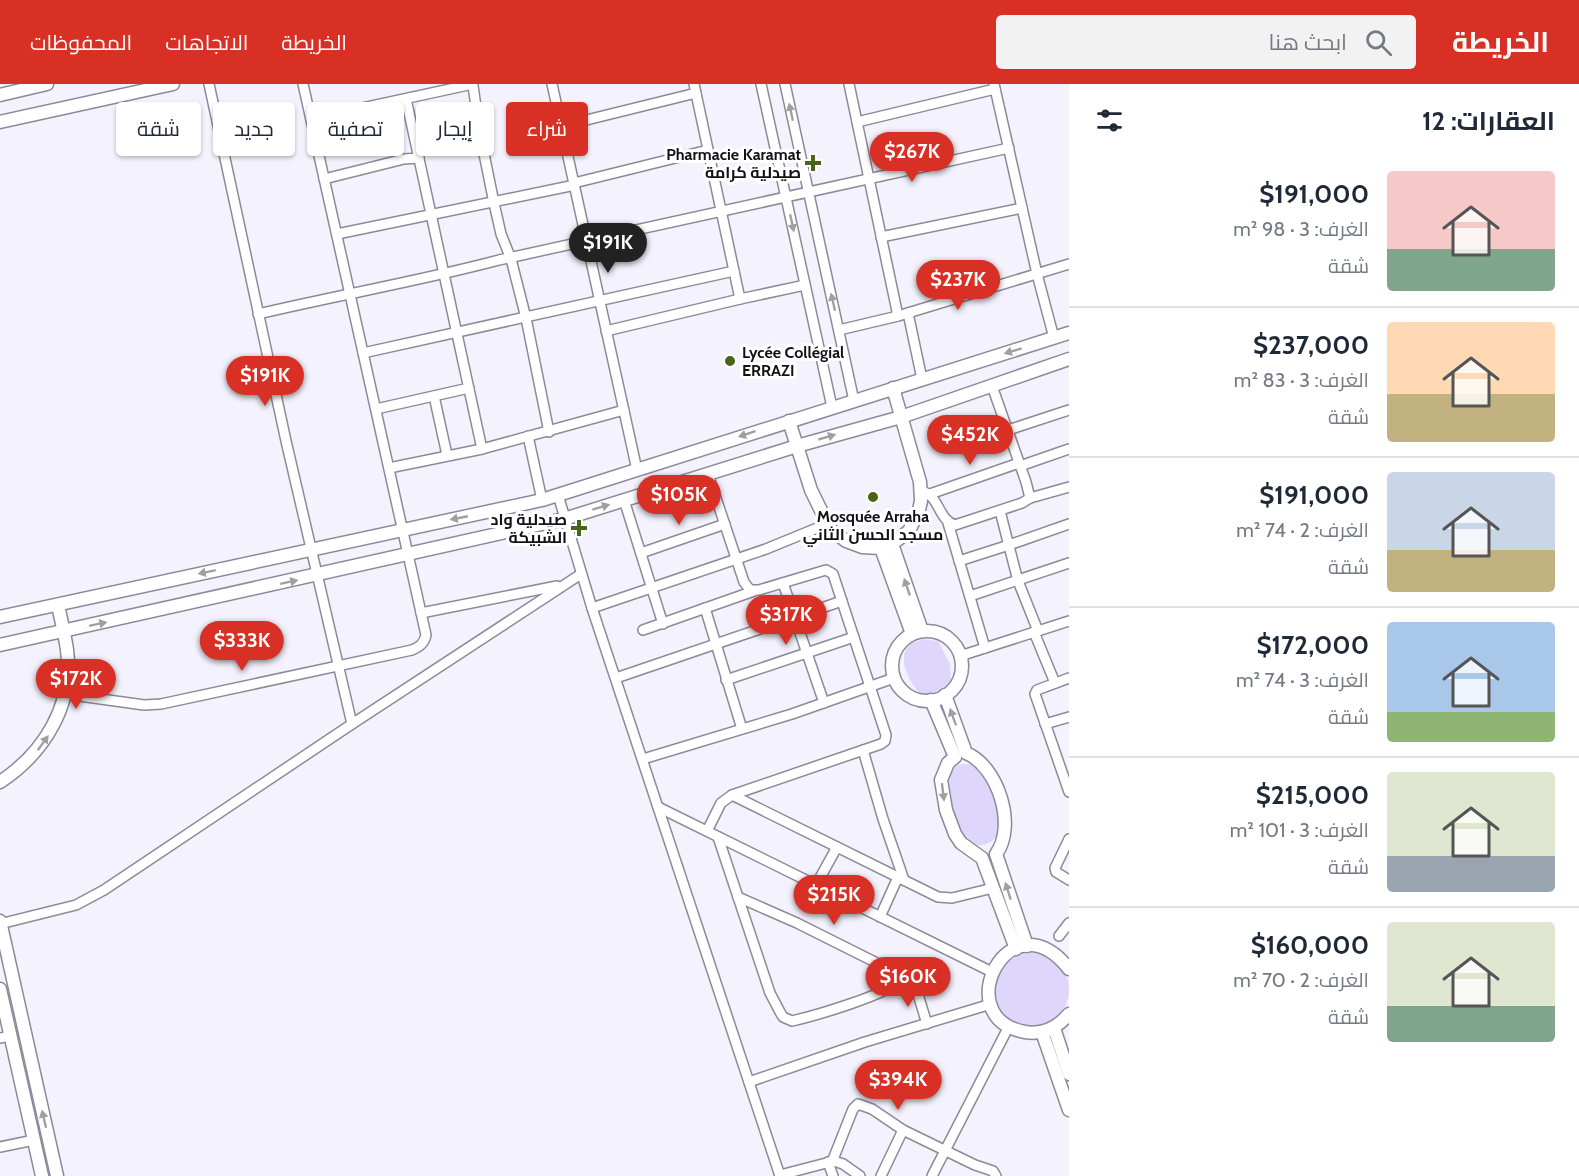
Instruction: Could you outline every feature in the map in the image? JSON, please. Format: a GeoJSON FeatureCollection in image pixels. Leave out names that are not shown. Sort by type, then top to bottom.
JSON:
{"type":"FeatureCollection","features":[{"type":"Feature","properties":{"kind":"street"},"geometry":{"type":"LineString","coordinates":[[0,95],[48,84]]}},
{"type":"Feature","properties":{"kind":"street"},"geometry":{"type":"LineString","coordinates":[[0,122],[173,84]]}},
{"type":"Feature","properties":{"kind":"street"},"geometry":{"type":"LineString","coordinates":[[209,84],[258,314],[352,724]]}},
{"type":"Feature","properties":{"kind":"street"},"geometry":{"type":"LineString","coordinates":[[303,84],[307,102]]}},
{"type":"Feature","properties":{"kind":"street"},"geometry":{"type":"LineString","coordinates":[[392,102],[474,84],[480,134],[494,203],[526,318],[549,432]]}},
{"type":"Feature","properties":{"kind":"street"},"geometry":{"type":"LineString","coordinates":[[552,84],[556,102]]}},
{"type":"Feature","properties":{"kind":"street"},"geometry":{"type":"LineString","coordinates":[[761,84],[832,407]]}},
{"type":"Feature","properties":{"kind":"street"},"geometry":{"type":"LineString","coordinates":[[785,84],[854,400]]}},
{"type":"Feature","properties":{"kind":"street"},"geometry":{"type":"LineString","coordinates":[[849,84],[881,237],[922,379]]}},
{"type":"Feature","properties":{"kind":"street"},"geometry":{"type":"LineString","coordinates":[[857,122],[995,87],[1037,274],[1054,338]]}},
{"type":"Feature","properties":{"kind":"street"},"geometry":{"type":"LineString","coordinates":[[588,119],[695,88],[740,299]]}},
{"type":"Feature","properties":{"kind":"street"},"geometry":{"type":"LineString","coordinates":[[406,99],[482,449]]}},
{"type":"Feature","properties":{"kind":"street"},"geometry":{"type":"LineString","coordinates":[[258,314],[1009,148]]}},
{"type":"Feature","properties":{"kind":"street"},"geometry":{"type":"LineString","coordinates":[[337,234],[494,203],[708,150]]}},
{"type":"Feature","properties":{"kind":"street"},"geometry":{"type":"LineString","coordinates":[[65,694],[144,705],[161,704],[419,647],[425,640],[426,635],[403,529],[319,156]]}},
{"type":"Feature","properties":{"kind":"street"},"geometry":{"type":"LineString","coordinates":[[568,156],[637,470]]}},
{"type":"Feature","properties":{"kind":"street"},"geometry":{"type":"LineString","coordinates":[[324,179],[404,159],[419,158]]}},
{"type":"Feature","properties":{"kind":"street"},"geometry":{"type":"LineString","coordinates":[[881,237],[1022,208]]}},
{"type":"Feature","properties":{"kind":"street"},"geometry":{"type":"LineString","coordinates":[[839,330],[903,314],[1069,264]]}},
{"type":"Feature","properties":{"kind":"street"},"geometry":{"type":"LineString","coordinates":[[363,353],[734,271]]}},
{"type":"Feature","properties":{"kind":"street"},"geometry":{"type":"LineString","coordinates":[[606,331],[805,285]]}},
{"type":"Feature","properties":{"kind":"street"},"geometry":{"type":"LineString","coordinates":[[0,617],[542,500],[1069,333]]}},
{"type":"Feature","properties":{"kind":"street"},"geometry":{"type":"LineString","coordinates":[[0,645],[564,519],[797,446],[901,417],[1069,359]]}},
{"type":"Feature","properties":{"kind":"street"},"geometry":{"type":"LineString","coordinates":[[992,386],[1030,498]]}},
{"type":"Feature","properties":{"kind":"street"},"geometry":{"type":"LineString","coordinates":[[376,410],[469,388]]}},
{"type":"Feature","properties":{"kind":"street"},"geometry":{"type":"LineString","coordinates":[[893,388],[926,493],[948,523],[985,648]]}},
{"type":"Feature","properties":{"kind":"street"},"geometry":{"type":"LineString","coordinates":[[434,396],[447,455]]}},
{"type":"Feature","properties":{"kind":"street"},"geometry":{"type":"LineString","coordinates":[[389,468],[482,449],[624,410]]}},
{"type":"Feature","properties":{"kind":"street"},"geometry":{"type":"LineString","coordinates":[[1008,430],[1069,410]]}},
{"type":"Feature","properties":{"kind":"street"},"geometry":{"type":"LineString","coordinates":[[789,421],[811,490],[827,524],[837,535],[846,540],[862,547],[887,546],[909,531],[926,493]]}},
{"type":"Feature","properties":{"kind":"street"},"geometry":{"type":"LineString","coordinates":[[528,436],[542,500]]}},
{"type":"Feature","properties":{"kind":"street"},"geometry":{"type":"LineString","coordinates":[[926,493],[1069,449]]}},
{"type":"Feature","properties":{"kind":"street"},"geometry":{"type":"LineString","coordinates":[[708,474],[747,587],[754,591]]}},
{"type":"Feature","properties":{"kind":"street"},"geometry":{"type":"LineString","coordinates":[[948,523],[955,525],[965,523],[1022,504],[1030,498],[1069,487]]}},
{"type":"Feature","properties":{"kind":"street"},"geometry":{"type":"LineString","coordinates":[[558,495],[592,608],[780,1176],[830,1162],[843,1164],[860,1176]]}},
{"type":"Feature","properties":{"kind":"street"},"geometry":{"type":"LineString","coordinates":[[624,500],[663,624]]}},
{"type":"Feature","properties":{"kind":"street"},"geometry":{"type":"LineString","coordinates":[[1000,511],[1018,581],[1055,683]]}},
{"type":"Feature","properties":{"kind":"street"},"geometry":{"type":"LineString","coordinates":[[641,553],[725,524]]}},
{"type":"Feature","properties":{"kind":"street"},"geometry":{"type":"LineString","coordinates":[[592,608],[827,524]]}},
{"type":"Feature","properties":{"kind":"street"},"geometry":{"type":"LineString","coordinates":[[959,561],[1069,524]]}},
{"type":"Feature","properties":{"kind":"street"},"geometry":{"type":"LineString","coordinates":[[887,546],[917,632]]}},
{"type":"Feature","properties":{"kind":"street"},"geometry":{"type":"LineString","coordinates":[[970,596],[1069,563]]}},
{"type":"Feature","properties":{"kind":"street"},"geometry":{"type":"LineString","coordinates":[[643,630],[754,591],[828,570],[833,574],[870,687],[886,739],[881,744],[732,795],[721,803],[707,831]]}},
{"type":"Feature","properties":{"kind":"street"},"geometry":{"type":"LineString","coordinates":[[57,1176],[0,923],[57,911],[89,899],[581,573]]}},
{"type":"Feature","properties":{"kind":"street"},"geometry":{"type":"LineString","coordinates":[[783,583],[825,703]]}},
{"type":"Feature","properties":{"kind":"street"},"geometry":{"type":"LineString","coordinates":[[421,613],[563,585]]}},
{"type":"Feature","properties":{"kind":"street"},"geometry":{"type":"LineString","coordinates":[[616,678],[842,601]]}},
{"type":"Feature","properties":{"kind":"street"},"geometry":{"type":"LineString","coordinates":[[0,782],[17,771],[34,755],[48,736],[58,716],[65,694],[68,652],[58,605]]}},
{"type":"Feature","properties":{"kind":"street"},"geometry":{"type":"LineString","coordinates":[[705,608],[742,729]]}},
{"type":"Feature","properties":{"kind":"street"},"geometry":{"type":"LineString","coordinates":[[960,656],[1069,621]]}},
{"type":"Feature","properties":{"kind":"street"},"geometry":{"type":"LineString","coordinates":[[932,631],[950,639],[960,656],[962,667],[953,688],[945,695],[931,700],[920,700],[909,696],[899,688],[894,678],[892,657],[896,648],[903,640],[917,632],[932,631]]}},
{"type":"Feature","properties":{"kind":"street"},"geometry":{"type":"LineString","coordinates":[[726,680],[854,637]]}},
{"type":"Feature","properties":{"kind":"street"},"geometry":{"type":"LineString","coordinates":[[643,759],[825,703],[894,678]]}},
{"type":"Feature","properties":{"kind":"street"},"geometry":{"type":"LineString","coordinates":[[1069,678],[1036,691],[1035,698],[1069,792]]}},
{"type":"Feature","properties":{"kind":"street"},"geometry":{"type":"LineString","coordinates":[[945,695],[960,755]]}},
{"type":"Feature","properties":{"kind":"street"},"geometry":{"type":"LineString","coordinates":[[931,700],[960,755]]}},
{"type":"Feature","properties":{"kind":"street"},"geometry":{"type":"LineString","coordinates":[[1045,724],[1069,717]]}},
{"type":"Feature","properties":{"kind":"street"},"geometry":{"type":"LineString","coordinates":[[863,750],[901,879],[880,917]]}},
{"type":"Feature","properties":{"kind":"street"},"geometry":{"type":"LineString","coordinates":[[982,858],[996,854],[1001,846],[1005,835],[1005,816],[988,770],[975,758],[960,755],[948,763],[941,780],[946,810],[952,828],[961,843],[982,858],[993,888],[1021,948]]}},
{"type":"Feature","properties":{"kind":"street"},"geometry":{"type":"LineString","coordinates":[[732,795],[938,897],[946,898],[993,888]]}},
{"type":"Feature","properties":{"kind":"street"},"geometry":{"type":"LineString","coordinates":[[658,807],[992,972]]}},
{"type":"Feature","properties":{"kind":"street"},"geometry":{"type":"LineString","coordinates":[[718,837],[770,993],[780,1012],[789,1020],[799,1019],[878,994],[902,979]]}},
{"type":"Feature","properties":{"kind":"street"},"geometry":{"type":"LineString","coordinates":[[1069,839],[1055,868],[1056,872],[1069,880]]}},
{"type":"Feature","properties":{"kind":"street"},"geometry":{"type":"LineString","coordinates":[[816,885],[837,847]]}},
{"type":"Feature","properties":{"kind":"street"},"geometry":{"type":"LineString","coordinates":[[996,854],[1021,948]]}},
{"type":"Feature","properties":{"kind":"street"},"geometry":{"type":"LineString","coordinates":[[738,897],[901,975],[902,979],[915,985],[927,1024]]}},
{"type":"Feature","properties":{"kind":"street"},"geometry":{"type":"LineString","coordinates":[[1059,936],[1069,923]]}},
{"type":"Feature","properties":{"kind":"street"},"geometry":{"type":"LineString","coordinates":[[1069,969],[1060,958],[1035,945],[1021,948],[1006,954],[998,961],[992,972],[988,991],[991,1004],[998,1016],[1009,1026],[1031,1033],[1048,1030],[1069,1014]]}},
{"type":"Feature","properties":{"kind":"street"},"geometry":{"type":"LineString","coordinates":[[0,988],[5,1037],[42,1176]]}},
{"type":"Feature","properties":{"kind":"street"},"geometry":{"type":"LineString","coordinates":[[748,1082],[865,1042],[991,1004]]}},
{"type":"Feature","properties":{"kind":"street"},"geometry":{"type":"LineString","coordinates":[[932,1176],[1009,1026]]}},
{"type":"Feature","properties":{"kind":"street"},"geometry":{"type":"LineString","coordinates":[[1048,1030],[1069,1074]]}},
{"type":"Feature","properties":{"kind":"street"},"geometry":{"type":"LineString","coordinates":[[1048,1030],[1069,1110]]}},
{"type":"Feature","properties":{"kind":"street"},"geometry":{"type":"LineString","coordinates":[[833,1176],[830,1162],[853,1109],[858,1104],[872,1109],[903,1130],[975,1165],[993,1171],[996,1176]]}},
{"type":"Feature","properties":{"kind":"street"},"geometry":{"type":"LineString","coordinates":[[881,1176],[903,1130]]}},
{"type":"Feature","properties":{"kind":"street"},"geometry":{"type":"LineString","coordinates":[[0,1147],[34,1140]]}},
{"type":"Feature","properties":{"kind":"shaded area"},"geometry":{"type":"Polygon","coordinates":[[[923,639],[938,641],[950,664],[951,680],[937,691],[920,694],[909,677],[904,657],[910,645],[923,639]]]}},
{"type":"Feature","properties":{"kind":"shaded area"},"geometry":{"type":"Polygon","coordinates":[[[962,764],[973,765],[984,774],[996,807],[999,830],[991,842],[983,845],[972,844],[962,837],[947,793],[947,779],[950,773],[962,764]]]}},
{"type":"Feature","properties":{"kind":"shaded area"},"geometry":{"type":"Polygon","coordinates":[[[1032,953],[1046,956],[1058,964],[1066,976],[1069,990],[1066,1004],[1058,1016],[1046,1024],[1032,1027],[1018,1024],[1006,1016],[998,1004],[995,990],[998,976],[1006,964],[1018,956],[1032,953]]]}},
{"type":"Feature","properties":{"kind":"place","name":"Pharmacie Karamat صيدلية كرامة"},"geometry":{"type":"Point","coordinates":[813,163]}},
{"type":"Feature","properties":{"kind":"place","name":"Lycée Collégial ERRAZI"},"geometry":{"type":"Point","coordinates":[730,361]}},
{"type":"Feature","properties":{"kind":"place","name":"Mosquée Arraha مسجد الحسن الثاني"},"geometry":{"type":"Point","coordinates":[873,497]}},
{"type":"Feature","properties":{"kind":"place","name":"صيدلية واد الشبيكة"},"geometry":{"type":"Point","coordinates":[579,528]}}]}
